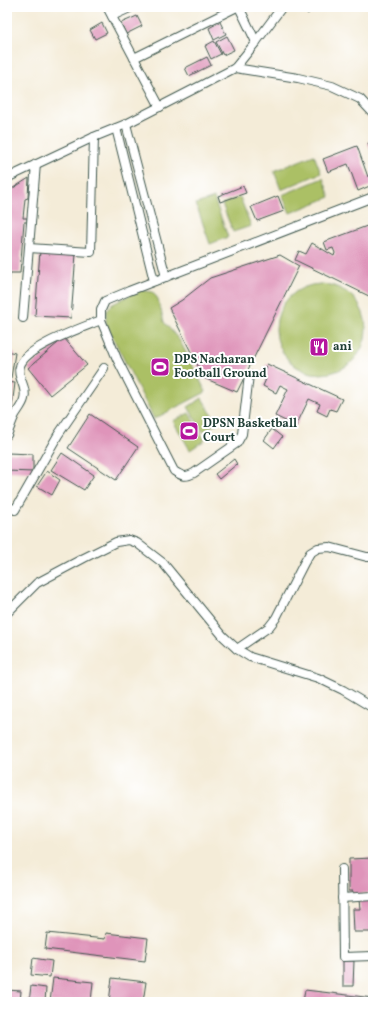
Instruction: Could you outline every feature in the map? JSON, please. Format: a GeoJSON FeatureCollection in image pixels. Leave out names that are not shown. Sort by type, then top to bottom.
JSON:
{"type":"FeatureCollection","features":[{"type":"Feature","properties":{"kind":"street"},"geometry":{"type":"LineString","coordinates":[[107,7],[160,107]]}},
{"type":"Feature","properties":{"kind":"street"},"geometry":{"type":"LineString","coordinates":[[112,16],[132,7]]}},
{"type":"Feature","properties":{"kind":"street"},"geometry":{"type":"LineString","coordinates":[[134,58],[238,7],[256,42]]}},
{"type":"Feature","properties":{"kind":"street"},"geometry":{"type":"LineString","coordinates":[[7,178],[94,137],[126,124],[235,68],[256,42],[279,8]]}},
{"type":"Feature","properties":{"kind":"street"},"geometry":{"type":"LineString","coordinates":[[235,68],[298,78],[332,86],[360,99],[373,113]]}},
{"type":"Feature","properties":{"kind":"street"},"geometry":{"type":"LineString","coordinates":[[126,124],[166,277]]}},
{"type":"Feature","properties":{"kind":"street"},"geometry":{"type":"LineString","coordinates":[[116,128],[154,281]]}},
{"type":"Feature","properties":{"kind":"street"},"geometry":{"type":"LineString","coordinates":[[29,248],[91,252],[94,137]]}},
{"type":"Feature","properties":{"kind":"street"},"geometry":{"type":"LineString","coordinates":[[23,318],[36,164]]}},
{"type":"Feature","properties":{"kind":"street"},"geometry":{"type":"LineString","coordinates":[[249,375],[241,438],[237,443],[194,473],[188,476],[182,476],[174,471],[117,359],[101,320],[101,310],[106,301],[128,291],[373,197]]}},
{"type":"Feature","properties":{"kind":"street"},"geometry":{"type":"LineString","coordinates":[[7,435],[14,417],[25,398],[24,385],[18,373],[20,364],[30,353],[42,345],[101,320]]}},
{"type":"Feature","properties":{"kind":"street"},"geometry":{"type":"LineString","coordinates":[[7,506],[14,510],[58,435],[104,368]]}},
{"type":"Feature","properties":{"kind":"street"},"geometry":{"type":"LineString","coordinates":[[7,612],[37,584],[116,542],[129,540],[137,543],[163,563],[223,636],[237,649],[250,657],[318,678],[343,690],[373,708]]}},
{"type":"Feature","properties":{"kind":"street"},"geometry":{"type":"LineString","coordinates":[[237,649],[269,627],[276,618],[310,553],[318,548],[329,547],[373,558]]}},
{"type":"Feature","properties":{"kind":"street"},"geometry":{"type":"LineString","coordinates":[[342,870],[343,956],[373,956]]}},
{"type":"Feature","properties":{"kind":"street"},"geometry":{"type":"LineString","coordinates":[[342,898],[373,896]]}},
{"type":"Feature","properties":{"kind":"green space"},"geometry":{"type":"Polygon","coordinates":[[[314,155],[321,173],[281,190],[274,171],[314,155]]]}},
{"type":"Feature","properties":{"kind":"green space"},"geometry":{"type":"Polygon","coordinates":[[[323,178],[330,197],[290,213],[282,195],[323,178]]]}},
{"type":"Feature","properties":{"kind":"green space"},"geometry":{"type":"Polygon","coordinates":[[[240,197],[251,226],[233,232],[222,204],[240,197]]]}},
{"type":"Feature","properties":{"kind":"green space"},"geometry":{"type":"Polygon","coordinates":[[[214,198],[228,237],[210,244],[196,204],[214,198]]]}},
{"type":"Feature","properties":{"kind":"green space"},"geometry":{"type":"Polygon","coordinates":[[[321,284],[338,288],[353,297],[362,312],[366,329],[362,346],[353,361],[338,370],[321,374],[304,370],[289,361],[280,346],[276,329],[280,312],[289,297],[304,288],[321,284]]]}},
{"type":"Feature","properties":{"kind":"green space","name":"DPS Nacharan Football Ground"},"geometry":{"type":"Polygon","coordinates":[[[139,290],[153,292],[158,299],[164,322],[180,341],[206,392],[154,419],[106,324],[106,311],[111,305],[139,290]]]}},
{"type":"Feature","properties":{"kind":"green space"},"geometry":{"type":"Polygon","coordinates":[[[202,398],[217,423],[203,432],[188,407],[202,398]]]}},
{"type":"Feature","properties":{"kind":"green space","name":"DPSN Basketball Court"},"geometry":{"type":"Polygon","coordinates":[[[189,413],[205,440],[190,450],[173,421],[189,413]]]}},
{"type":"Feature","properties":{"kind":"building"},"geometry":{"type":"Polygon","coordinates":[[[300,7],[314,7],[308,14],[300,7]]]}},
{"type":"Feature","properties":{"kind":"building"},"geometry":{"type":"Polygon","coordinates":[[[137,16],[142,26],[126,34],[121,23],[137,16]]]}},
{"type":"Feature","properties":{"kind":"building"},"geometry":{"type":"Polygon","coordinates":[[[220,22],[226,34],[214,40],[209,28],[220,22]]]}},
{"type":"Feature","properties":{"kind":"building"},"geometry":{"type":"Polygon","coordinates":[[[102,23],[107,33],[95,39],[90,30],[102,23]]]}},
{"type":"Feature","properties":{"kind":"building"},"geometry":{"type":"Polygon","coordinates":[[[227,36],[234,50],[223,55],[216,42],[227,36]]]}},
{"type":"Feature","properties":{"kind":"building"},"geometry":{"type":"Polygon","coordinates":[[[214,41],[221,54],[211,59],[205,46],[214,41]]]}},
{"type":"Feature","properties":{"kind":"building"},"geometry":{"type":"Polygon","coordinates":[[[207,57],[211,65],[189,76],[185,68],[207,57]]]}},
{"type":"Feature","properties":{"kind":"building"},"geometry":{"type":"Polygon","coordinates":[[[373,141],[373,158],[368,143],[373,141]]]}},
{"type":"Feature","properties":{"kind":"building"},"geometry":{"type":"Polygon","coordinates":[[[357,146],[368,177],[372,175],[373,178],[373,182],[371,183],[372,185],[358,191],[348,164],[328,172],[323,159],[357,146]]]}},
{"type":"Feature","properties":{"kind":"building"},"geometry":{"type":"Polygon","coordinates":[[[29,178],[28,198],[25,199],[23,218],[27,218],[27,222],[24,222],[20,273],[10,273],[7,302],[7,192],[29,178]]]}},
{"type":"Feature","properties":{"kind":"building"},"geometry":{"type":"Polygon","coordinates":[[[243,186],[246,193],[220,202],[218,196],[243,186]]]}},
{"type":"Feature","properties":{"kind":"building"},"geometry":{"type":"Polygon","coordinates":[[[278,196],[284,211],[257,221],[251,207],[278,196]]]}},
{"type":"Feature","properties":{"kind":"building"},"geometry":{"type":"Polygon","coordinates":[[[367,226],[373,229],[373,298],[295,260],[299,251],[306,254],[312,243],[334,256],[335,253],[333,248],[327,250],[324,242],[367,226]]]}},
{"type":"Feature","properties":{"kind":"building"},"geometry":{"type":"Polygon","coordinates":[[[40,251],[76,254],[71,318],[35,316],[40,251]]]}},
{"type":"Feature","properties":{"kind":"building"},"geometry":{"type":"Polygon","coordinates":[[[280,255],[299,266],[237,392],[204,378],[169,308],[182,300],[210,278],[280,255]]]}},
{"type":"Feature","properties":{"kind":"building"},"geometry":{"type":"Polygon","coordinates":[[[64,338],[87,365],[50,395],[28,368],[64,338]]]}},
{"type":"Feature","properties":{"kind":"building"},"geometry":{"type":"Polygon","coordinates":[[[7,351],[15,353],[11,378],[7,378],[7,351]]]}},
{"type":"Feature","properties":{"kind":"building"},"geometry":{"type":"Polygon","coordinates":[[[267,364],[342,399],[336,411],[330,409],[327,416],[317,411],[320,404],[309,399],[296,426],[275,416],[288,389],[280,385],[276,393],[263,386],[266,379],[261,377],[267,364]]]}},
{"type":"Feature","properties":{"kind":"building"},"geometry":{"type":"Polygon","coordinates":[[[7,382],[15,383],[11,414],[7,414],[7,382]]]}},
{"type":"Feature","properties":{"kind":"building"},"geometry":{"type":"Polygon","coordinates":[[[90,414],[138,447],[116,480],[68,448],[90,414]]]}},
{"type":"Feature","properties":{"kind":"building"},"geometry":{"type":"Polygon","coordinates":[[[272,429],[282,437],[274,448],[264,440],[272,429]]]}},
{"type":"Feature","properties":{"kind":"building"},"geometry":{"type":"Polygon","coordinates":[[[7,453],[33,454],[33,472],[7,471],[7,453]]]}},
{"type":"Feature","properties":{"kind":"building"},"geometry":{"type":"Polygon","coordinates":[[[62,453],[94,475],[84,490],[51,470],[62,453]]]}},
{"type":"Feature","properties":{"kind":"building"},"geometry":{"type":"Polygon","coordinates":[[[234,459],[237,464],[219,479],[215,474],[234,459]]]}},
{"type":"Feature","properties":{"kind":"building"},"geometry":{"type":"Polygon","coordinates":[[[47,471],[60,480],[52,495],[37,486],[47,471]]]}},
{"type":"Feature","properties":{"kind":"building"},"geometry":{"type":"Polygon","coordinates":[[[373,858],[373,893],[353,894],[353,891],[349,891],[349,859],[373,858]]]}},
{"type":"Feature","properties":{"kind":"building"},"geometry":{"type":"Polygon","coordinates":[[[373,899],[373,932],[354,932],[353,909],[360,909],[359,900],[373,899]]]}},
{"type":"Feature","properties":{"kind":"building"},"geometry":{"type":"Polygon","coordinates":[[[47,933],[105,939],[106,933],[148,938],[145,961],[45,949],[47,933]]]}},
{"type":"Feature","properties":{"kind":"building"},"geometry":{"type":"Polygon","coordinates":[[[33,958],[52,961],[50,977],[31,975],[33,958]]]}},
{"type":"Feature","properties":{"kind":"building"},"geometry":{"type":"Polygon","coordinates":[[[343,961],[354,961],[353,986],[343,986],[343,961]]]}},
{"type":"Feature","properties":{"kind":"building"},"geometry":{"type":"Polygon","coordinates":[[[53,978],[93,982],[91,1002],[50,1002],[53,978]]]}},
{"type":"Feature","properties":{"kind":"building"},"geometry":{"type":"Polygon","coordinates":[[[112,978],[146,982],[143,1002],[109,1002],[112,978]]]}},
{"type":"Feature","properties":{"kind":"building"},"geometry":{"type":"Polygon","coordinates":[[[31,986],[46,988],[45,1002],[29,1002],[31,986]]]}},
{"type":"Feature","properties":{"kind":"building"},"geometry":{"type":"Polygon","coordinates":[[[7,990],[21,991],[20,1002],[7,1002],[7,990]]]}},
{"type":"Feature","properties":{"kind":"building"},"geometry":{"type":"Polygon","coordinates":[[[305,990],[373,998],[373,1002],[303,1002],[305,990]]]}},
{"type":"Feature","properties":{"kind":"place","name":"ani"},"geometry":{"type":"Point","coordinates":[319,347]}},
{"type":"Feature","properties":{"kind":"place","name":"DPS Nacharan Football Ground"},"geometry":{"type":"Point","coordinates":[160,367]}},
{"type":"Feature","properties":{"kind":"place","name":"DPSN Basketball Court"},"geometry":{"type":"Point","coordinates":[189,431]}}]}
